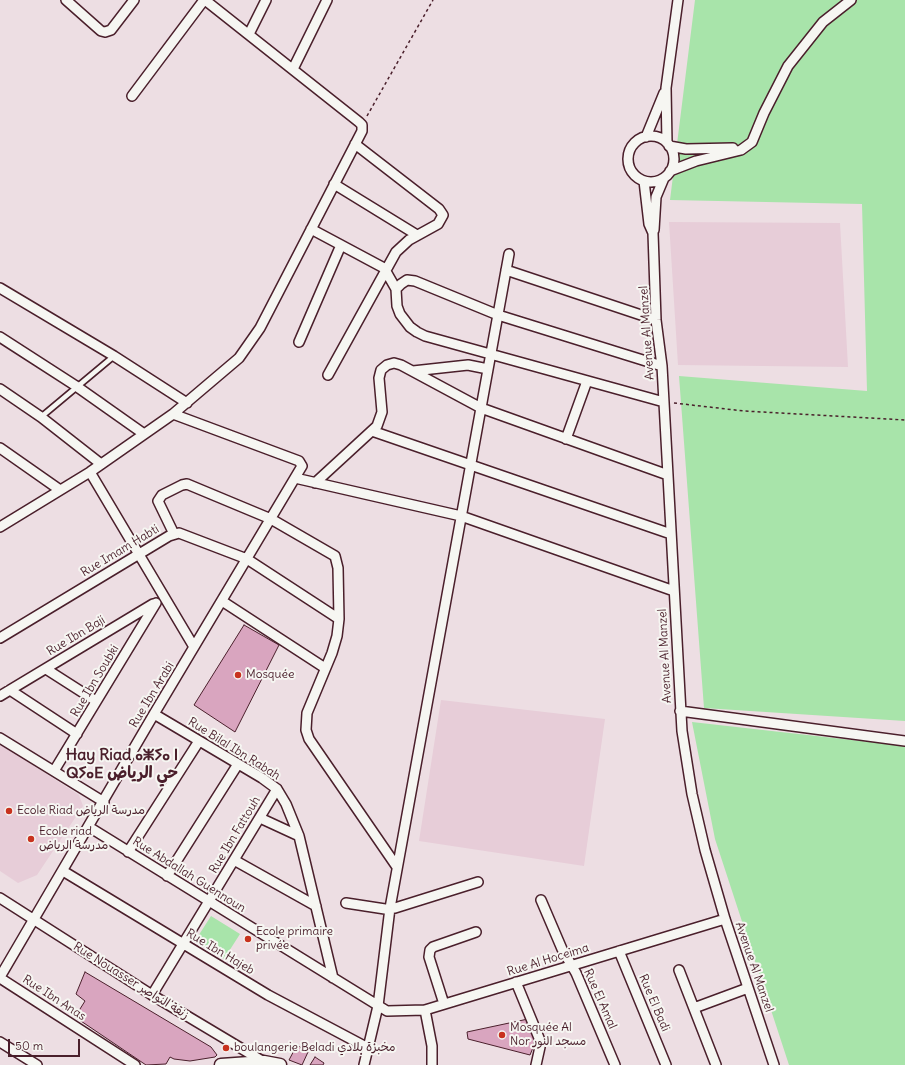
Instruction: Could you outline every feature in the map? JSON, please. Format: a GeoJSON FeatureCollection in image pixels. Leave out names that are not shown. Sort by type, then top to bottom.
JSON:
{"type":"FeatureCollection","features":[{"type":"Feature","properties":{"kind":"main road","name":"Rue Nouasser زنقة النواصر"},"geometry":{"type":"LineString","coordinates":[[221,1065],[264,1063],[280,1065]]}},
{"type":"Feature","properties":{"kind":"street"},"geometry":{"type":"LineString","coordinates":[[66,0],[101,31],[105,32],[111,30],[134,0]]}},
{"type":"Feature","properties":{"kind":"street"},"geometry":{"type":"LineString","coordinates":[[0,527],[90,472],[173,414],[230,367],[247,349],[258,333],[362,130],[362,125],[249,34],[204,0],[132,96]]}},
{"type":"Feature","properties":{"kind":"street"},"geometry":{"type":"LineString","coordinates":[[249,34],[266,0]]}},
{"type":"Feature","properties":{"kind":"street"},"geometry":{"type":"LineString","coordinates":[[293,69],[327,0]]}},
{"type":"Feature","properties":{"kind":"street"},"geometry":{"type":"LineString","coordinates":[[667,175],[674,158],[668,145],[666,88],[678,0]]}},
{"type":"Feature","properties":{"kind":"street"},"geometry":{"type":"LineString","coordinates":[[747,147],[695,149],[668,145],[658,137],[646,137],[633,144],[628,158],[632,172],[644,181],[651,182],[688,163],[747,147],[752,142],[764,113],[788,66],[823,22],[851,0]]}},
{"type":"Feature","properties":{"kind":"street"},"geometry":{"type":"LineString","coordinates":[[646,137],[666,88]]}},
{"type":"Feature","properties":{"kind":"street"},"geometry":{"type":"LineString","coordinates":[[328,375],[385,269],[402,245],[438,224],[443,216],[442,212],[355,144]]}},
{"type":"Feature","properties":{"kind":"street","name":"Avenue Al Manzel"},"geometry":{"type":"LineString","coordinates":[[667,175],[656,197],[653,233],[656,320],[662,366],[682,731],[692,794],[705,850],[725,919],[774,1065]]}},
{"type":"Feature","properties":{"kind":"street","name":"Avenue Al Manzel"},"geometry":{"type":"LineString","coordinates":[[644,181],[649,224],[653,233]]}},
{"type":"Feature","properties":{"kind":"street"},"geometry":{"type":"LineString","coordinates":[[334,184],[417,235]]}},
{"type":"Feature","properties":{"kind":"street"},"geometry":{"type":"LineString","coordinates":[[311,229],[385,269],[396,289],[397,306],[400,314],[410,327],[417,332],[664,402]]}},
{"type":"Feature","properties":{"kind":"street"},"geometry":{"type":"LineString","coordinates":[[299,342],[342,245]]}},
{"type":"Feature","properties":{"kind":"street"},"geometry":{"type":"LineString","coordinates":[[364,1065],[378,1006],[390,908],[509,254]]}},
{"type":"Feature","properties":{"kind":"street"},"geometry":{"type":"LineString","coordinates":[[506,270],[656,320]]}},
{"type":"Feature","properties":{"kind":"street"},"geometry":{"type":"LineString","coordinates":[[396,289],[408,280],[415,281],[498,315],[662,366]]}},
{"type":"Feature","properties":{"kind":"street"},"geometry":{"type":"LineString","coordinates":[[0,288],[114,356],[187,403]]}},
{"type":"Feature","properties":{"kind":"street"},"geometry":{"type":"LineString","coordinates":[[0,336],[76,386],[144,434]]}},
{"type":"Feature","properties":{"kind":"street"},"geometry":{"type":"LineString","coordinates":[[314,482],[377,426],[382,412],[379,378],[381,370],[387,365],[394,363],[413,371],[481,408],[668,475]]}},
{"type":"Feature","properties":{"kind":"street"},"geometry":{"type":"LineString","coordinates":[[413,371],[468,364],[488,369]]}},
{"type":"Feature","properties":{"kind":"street"},"geometry":{"type":"LineString","coordinates":[[566,439],[587,380]]}},
{"type":"Feature","properties":{"kind":"street"},"geometry":{"type":"LineString","coordinates":[[0,390],[41,417],[101,464]]}},
{"type":"Feature","properties":{"kind":"street","name":"Rue Ibn Arabi"},"geometry":{"type":"LineString","coordinates":[[0,977],[104,802],[154,714],[301,468],[299,461],[173,414]]}},
{"type":"Feature","properties":{"kind":"street"},"geometry":{"type":"LineString","coordinates":[[372,431],[671,534]]}},
{"type":"Feature","properties":{"kind":"street"},"geometry":{"type":"LineString","coordinates":[[0,448],[60,490]]}},
{"type":"Feature","properties":{"kind":"street"},"geometry":{"type":"LineString","coordinates":[[90,472],[194,647]]}},
{"type":"Feature","properties":{"kind":"street"},"geometry":{"type":"LineString","coordinates":[[295,478],[461,516],[674,591]]}},
{"type":"Feature","properties":{"kind":"street"},"geometry":{"type":"LineString","coordinates":[[174,534],[158,501],[162,495],[182,485],[192,485],[271,519],[335,556],[338,568],[339,619],[337,636],[307,713],[305,722],[309,739],[398,867]]}},
{"type":"Feature","properties":{"kind":"street","name":"Rue Imam Habti"},"geometry":{"type":"LineString","coordinates":[[0,638],[174,534],[185,534],[247,560],[339,619]]}},
{"type":"Feature","properties":{"kind":"street","name":"Rue Ibn Baji"},"geometry":{"type":"LineString","coordinates":[[0,696],[165,597]]}},
{"type":"Feature","properties":{"kind":"street"},"geometry":{"type":"LineString","coordinates":[[222,601],[325,668]]}},
{"type":"Feature","properties":{"kind":"street","name":"Rue Ibn Soubki"},"geometry":{"type":"LineString","coordinates":[[54,772],[156,603]]}},
{"type":"Feature","properties":{"kind":"street"},"geometry":{"type":"LineString","coordinates":[[46,669],[96,702]]}},
{"type":"Feature","properties":{"kind":"street"},"geometry":{"type":"LineString","coordinates":[[10,690],[77,734]]}},
{"type":"Feature","properties":{"kind":"street"},"geometry":{"type":"LineString","coordinates":[[680,710],[905,741]]}},
{"type":"Feature","properties":{"kind":"street","name":"Rue Bilal Ibn Rabah"},"geometry":{"type":"LineString","coordinates":[[154,714],[277,789],[286,804],[299,836],[333,978]]}},
{"type":"Feature","properties":{"kind":"street"},"geometry":{"type":"LineString","coordinates":[[0,738],[104,802]]}},
{"type":"Feature","properties":{"kind":"street"},"geometry":{"type":"LineString","coordinates":[[128,852],[199,741]]}},
{"type":"Feature","properties":{"kind":"street"},"geometry":{"type":"LineString","coordinates":[[167,876],[238,764]]}},
{"type":"Feature","properties":{"kind":"street","name":"Rue Ibn Fattouh"},"geometry":{"type":"LineString","coordinates":[[152,995],[277,789]]}},
{"type":"Feature","properties":{"kind":"street"},"geometry":{"type":"LineString","coordinates":[[260,818],[299,836]]}},
{"type":"Feature","properties":{"kind":"street","name":"Rue Abdallah Guennoun"},"geometry":{"type":"LineString","coordinates":[[88,827],[378,1006]]}},
{"type":"Feature","properties":{"kind":"street"},"geometry":{"type":"LineString","coordinates":[[234,860],[316,906]]}},
{"type":"Feature","properties":{"kind":"street","name":"Rue Ibn Hajeb"},"geometry":{"type":"LineString","coordinates":[[63,871],[268,995],[368,1048]]}},
{"type":"Feature","properties":{"kind":"street"},"geometry":{"type":"LineString","coordinates":[[346,903],[390,908],[478,882]]}},
{"type":"Feature","properties":{"kind":"street","name":"Rue Nouasser زنقة النواصر"},"geometry":{"type":"LineString","coordinates":[[0,898],[152,995],[264,1063]]}},
{"type":"Feature","properties":{"kind":"street","name":"Rue El Amal"},"geometry":{"type":"LineString","coordinates":[[541,900],[615,1065]]}},
{"type":"Feature","properties":{"kind":"street","name":"Rue Al Hoceima"},"geometry":{"type":"LineString","coordinates":[[378,1006],[388,1011],[425,1010],[725,919]]}},
{"type":"Feature","properties":{"kind":"street"},"geometry":{"type":"LineString","coordinates":[[444,1004],[429,957],[430,950],[433,946],[476,932]]}},
{"type":"Feature","properties":{"kind":"street","name":"Rue El Badi"},"geometry":{"type":"LineString","coordinates":[[619,951],[666,1065]]}},
{"type":"Feature","properties":{"kind":"street"},"geometry":{"type":"LineString","coordinates":[[679,970],[716,1065]]}},
{"type":"Feature","properties":{"kind":"street","name":"Rue Ibn Anas"},"geometry":{"type":"LineString","coordinates":[[0,977],[135,1065]]}},
{"type":"Feature","properties":{"kind":"street"},"geometry":{"type":"LineString","coordinates":[[516,982],[539,1038],[540,1047],[536,1065]]}},
{"type":"Feature","properties":{"kind":"street"},"geometry":{"type":"LineString","coordinates":[[694,1008],[748,988]]}},
{"type":"Feature","properties":{"kind":"street"},"geometry":{"type":"LineString","coordinates":[[425,1010],[432,1046],[432,1065]]}},
{"type":"Feature","properties":{"kind":"street"},"geometry":{"type":"LineString","coordinates":[[0,1042],[37,1065]]}},
{"type":"Feature","properties":{"kind":"lane"},"geometry":{"type":"LineString","coordinates":[[41,417],[76,386],[114,356]]}},
{"type":"Feature","properties":{"kind":"path"},"geometry":{"type":"LineString","coordinates":[[362,125],[433,0]]}},
{"type":"Feature","properties":{"kind":"path"},"geometry":{"type":"LineString","coordinates":[[664,402],[744,411],[905,420]]}},
{"type":"Feature","properties":{"kind":"shaded area"},"geometry":{"type":"Polygon","coordinates":[[[669,222],[840,223],[848,367],[678,365],[669,222]]]}},
{"type":"Feature","properties":{"kind":"shaded area"},"geometry":{"type":"Polygon","coordinates":[[[441,700],[605,719],[584,866],[419,841],[441,700]]]}},
{"type":"Feature","properties":{"kind":"shaded area","name":"Ecole riad مدرسة الرياض"},"geometry":{"type":"Polygon","coordinates":[[[0,744],[79,795],[83,806],[37,875],[18,883],[0,871],[0,744]]]}},
{"type":"Feature","properties":{"kind":"green space"},"geometry":{"type":"Polygon","coordinates":[[[695,0],[905,0],[905,721],[704,708],[679,376],[867,391],[862,204],[670,200],[695,0]]]}},
{"type":"Feature","properties":{"kind":"green space"},"geometry":{"type":"Polygon","coordinates":[[[692,722],[905,746],[905,1065],[789,1065],[715,839],[692,722]]]}},
{"type":"Feature","properties":{"kind":"green space"},"geometry":{"type":"Polygon","coordinates":[[[211,916],[240,934],[224,959],[195,941],[211,916]]]}},
{"type":"Feature","properties":{"kind":"building","name":"Mosquée"},"geometry":{"type":"Polygon","coordinates":[[[244,625],[279,645],[235,732],[194,705],[244,625]]]}},
{"type":"Feature","properties":{"kind":"building"},"geometry":{"type":"Polygon","coordinates":[[[85,972],[211,1047],[217,1055],[215,1057],[190,1061],[170,1057],[166,1064],[146,1065],[75,1017],[85,1001],[76,994],[85,972]]]}},
{"type":"Feature","properties":{"kind":"building","name":"Mosquée Al Nor مسجد النور"},"geometry":{"type":"Polygon","coordinates":[[[528,1019],[537,1038],[530,1055],[468,1039],[467,1032],[528,1019]]]}},
{"type":"Feature","properties":{"kind":"building"},"geometry":{"type":"Polygon","coordinates":[[[297,1045],[308,1052],[302,1065],[289,1060],[297,1045]]]}},
{"type":"Feature","properties":{"kind":"building"},"geometry":{"type":"Polygon","coordinates":[[[315,1057],[324,1063],[323,1065],[310,1065],[315,1057]]]}},
{"type":"Feature","properties":{"kind":"place","name":"Mosquée"},"geometry":{"type":"Point","coordinates":[238,675]}},
{"type":"Feature","properties":{"kind":"place","name":"Ecole Riad مدرسة الرياض"},"geometry":{"type":"Point","coordinates":[9,811]}},
{"type":"Feature","properties":{"kind":"place","name":"Ecole riad مدرسة الرياض"},"geometry":{"type":"Point","coordinates":[31,839]}},
{"type":"Feature","properties":{"kind":"place","name":"Ecole primaire privée"},"geometry":{"type":"Point","coordinates":[248,939]}},
{"type":"Feature","properties":{"kind":"place","name":"Mosquée Al Nor مسجد النور"},"geometry":{"type":"Point","coordinates":[502,1035]}},
{"type":"Feature","properties":{"kind":"place","name":"boulangerie Beladi مخبزة بلادي"},"geometry":{"type":"Point","coordinates":[226,1048]}},
{"type":"Feature","properties":{"kind":"district","name":"Hay Riad ⴰⵥⵢⴰ ⵏ ⵕⵢⴰⴹ حي الرياض"},"geometry":{"type":"Point","coordinates":[122,764]}}]}
